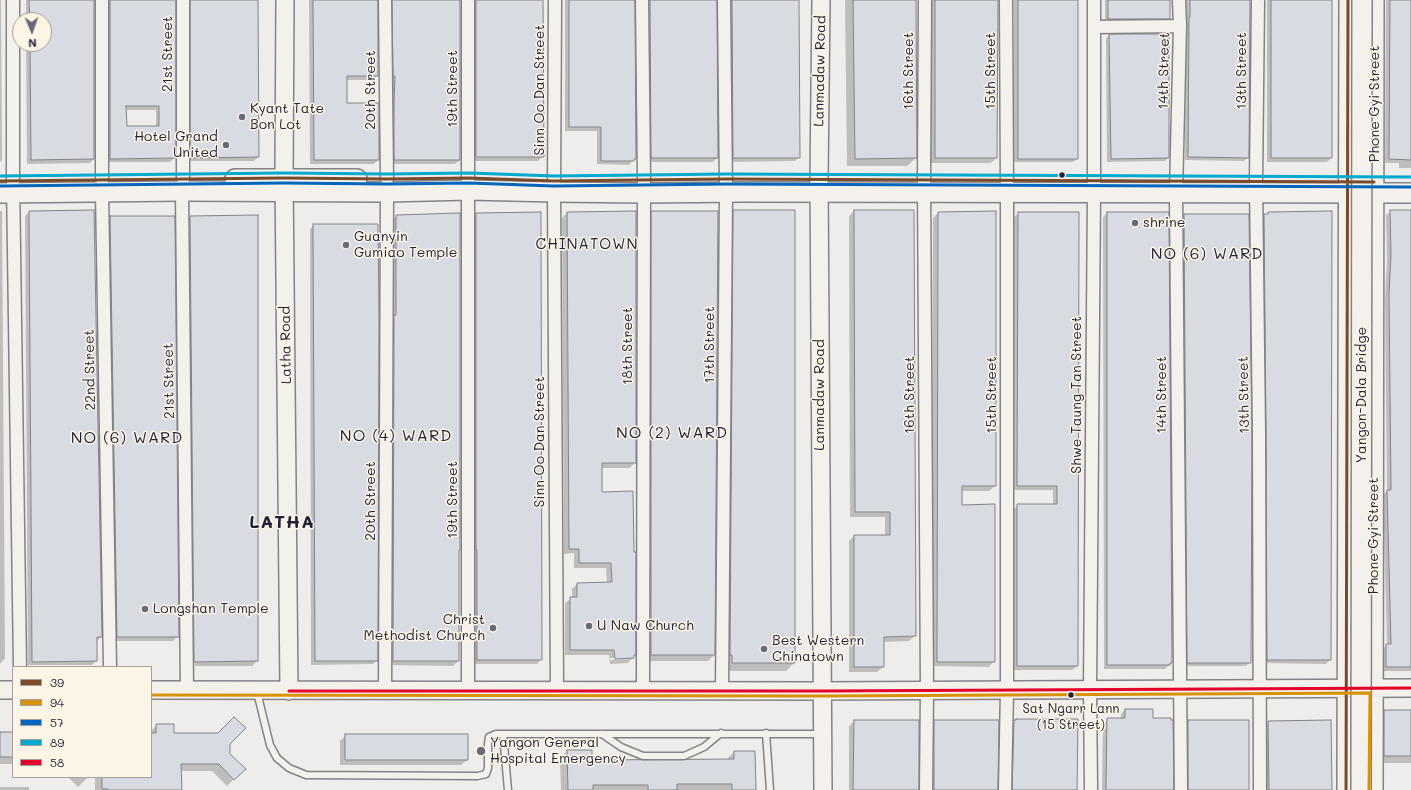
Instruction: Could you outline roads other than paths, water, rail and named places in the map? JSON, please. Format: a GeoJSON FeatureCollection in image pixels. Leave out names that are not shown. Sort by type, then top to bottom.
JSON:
{"type":"FeatureCollection","features":[{"type":"Feature","properties":{"kind":"main road","name":"Latha Road"},"geometry":{"type":"LineString","coordinates":[[285,0],[284,185],[289,691]]}},
{"type":"Feature","properties":{"kind":"main road","name":"Lanmadaw Road"},"geometry":{"type":"LineString","coordinates":[[821,0],[819,186],[823,691],[822,734],[824,790]]}},
{"type":"Feature","properties":{"kind":"main road","name":"Phone Gyi Street"},"geometry":{"type":"LineString","coordinates":[[1346,790],[1348,0]]}},
{"type":"Feature","properties":{"kind":"main road","name":"Yangon-Dala Bridge"},"geometry":{"type":"LineString","coordinates":[[1362,0],[1362,790]]}},
{"type":"Feature","properties":{"kind":"main road","name":"Phone Gyi Street"},"geometry":{"type":"LineString","coordinates":[[1374,790],[1375,0]]}},
{"type":"Feature","properties":{"kind":"main road"},"geometry":{"type":"LineString","coordinates":[[6,187],[182,185],[387,186],[468,184],[554,187],[819,186],[1347,188],[1374,187],[1411,182]]}},
{"type":"Feature","properties":{"kind":"main road"},"geometry":{"type":"LineString","coordinates":[[1374,187],[1411,193]]}},
{"type":"Feature","properties":{"kind":"main road"},"geometry":{"type":"LineString","coordinates":[[152,690],[927,691],[1411,688]]}},
{"type":"Feature","properties":{"kind":"main road"},"geometry":{"type":"LineString","coordinates":[[0,690],[12,690]]}},
{"type":"Feature","properties":{"kind":"street"},"geometry":{"type":"LineString","coordinates":[[13,0],[6,187],[20,666]]}},
{"type":"Feature","properties":{"kind":"street","name":"22nd Street"},"geometry":{"type":"LineString","coordinates":[[102,0],[102,186],[110,666]]}},
{"type":"Feature","properties":{"kind":"street","name":"21st Street"},"geometry":{"type":"LineString","coordinates":[[183,0],[182,185],[187,690]]}},
{"type":"Feature","properties":{"kind":"street","name":"20th Street"},"geometry":{"type":"LineString","coordinates":[[385,691],[387,186],[386,0]]}},
{"type":"Feature","properties":{"kind":"street","name":"19th Street"},"geometry":{"type":"LineString","coordinates":[[468,0],[468,691]]}},
{"type":"Feature","properties":{"kind":"street","name":"Sinn Oo Dan Street"},"geometry":{"type":"LineString","coordinates":[[555,0],[554,187],[557,691]]}},
{"type":"Feature","properties":{"kind":"street","name":"18th Street"},"geometry":{"type":"LineString","coordinates":[[642,0],[644,186],[643,691]]}},
{"type":"Feature","properties":{"kind":"street","name":"17th Street"},"geometry":{"type":"LineString","coordinates":[[722,691],[726,186],[724,0]]}},
{"type":"Feature","properties":{"kind":"street","name":"16th Street"},"geometry":{"type":"LineString","coordinates":[[924,0],[927,691],[926,790]]}},
{"type":"Feature","properties":{"kind":"street","name":"15th Street"},"geometry":{"type":"LineString","coordinates":[[1005,790],[1007,690],[1006,0]]}},
{"type":"Feature","properties":{"kind":"street","name":"Shwe Taung Tan Street"},"geometry":{"type":"LineString","coordinates":[[1092,790],[1090,690],[1094,0]]}},
{"type":"Feature","properties":{"kind":"street","name":"14th Street"},"geometry":{"type":"LineString","coordinates":[[1180,0],[1176,187],[1181,790]]}},
{"type":"Feature","properties":{"kind":"street","name":"13th Street"},"geometry":{"type":"LineString","coordinates":[[1258,0],[1257,187],[1260,790]]}},
{"type":"Feature","properties":{"kind":"street"},"geometry":{"type":"LineString","coordinates":[[1094,27],[1180,26]]}},
{"type":"Feature","properties":{"kind":"lane"},"geometry":{"type":"LineString","coordinates":[[257,690],[270,745],[276,758],[289,768],[306,774],[478,776],[486,774],[488,768],[489,737],[496,734],[822,734]]}},
{"type":"Feature","properties":{"kind":"lane"},"geometry":{"type":"LineString","coordinates":[[602,734],[621,747],[643,756],[684,756],[704,747],[721,733]]}},
{"type":"Feature","properties":{"kind":"lane"},"geometry":{"type":"LineString","coordinates":[[766,733],[770,790]]}},
{"type":"Feature","properties":{"kind":"lane"},"geometry":{"type":"LineString","coordinates":[[503,734],[508,790]]}},
{"type":"Feature","properties":{"kind":"place","name":"Kyant Tate Bon Lot"},"geometry":{"type":"Point","coordinates":[242,117]}},
{"type":"Feature","properties":{"kind":"place","name":"Hotel Grand United"},"geometry":{"type":"Point","coordinates":[226,145]}},
{"type":"Feature","properties":{"kind":"place","name":"shrine"},"geometry":{"type":"Point","coordinates":[1135,223]}},
{"type":"Feature","properties":{"kind":"place","name":"Guanyin Gumiao Temple"},"geometry":{"type":"Point","coordinates":[346,245]}},
{"type":"Feature","properties":{"kind":"place","name":"Longshan Temple"},"geometry":{"type":"Point","coordinates":[145,609]}},
{"type":"Feature","properties":{"kind":"place","name":"U Naw Church"},"geometry":{"type":"Point","coordinates":[589,626]}},
{"type":"Feature","properties":{"kind":"place","name":"Christ Methodist Church"},"geometry":{"type":"Point","coordinates":[493,628]}},
{"type":"Feature","properties":{"kind":"place","name":"Best Western Chinatown"},"geometry":{"type":"Point","coordinates":[764,649]}},
{"type":"Feature","properties":{"kind":"place","name":"Sat Ngarr Lann (15 Street)"},"geometry":{"type":"Point","coordinates":[1071,695]}},
{"type":"Feature","properties":{"kind":"place","name":"Yangon General Hospital Emergency"},"geometry":{"type":"Point","coordinates":[481,751]}},
{"type":"Feature","properties":{"kind":"district","name":"CHINATOWN"},"geometry":{"type":"Point","coordinates":[587,244]}},
{"type":"Feature","properties":{"kind":"district","name":"NO (6) WARD"},"geometry":{"type":"Point","coordinates":[1207,254]}},
{"type":"Feature","properties":{"kind":"district","name":"NO (2) WARD"},"geometry":{"type":"Point","coordinates":[672,433]}},
{"type":"Feature","properties":{"kind":"district","name":"NO (4) WARD"},"geometry":{"type":"Point","coordinates":[396,436]}},
{"type":"Feature","properties":{"kind":"district","name":"NO (6) WARD"},"geometry":{"type":"Point","coordinates":[127,438]}},
{"type":"Feature","properties":{"kind":"district","name":"LATHA"},"geometry":{"type":"Point","coordinates":[282,522]}}]}
